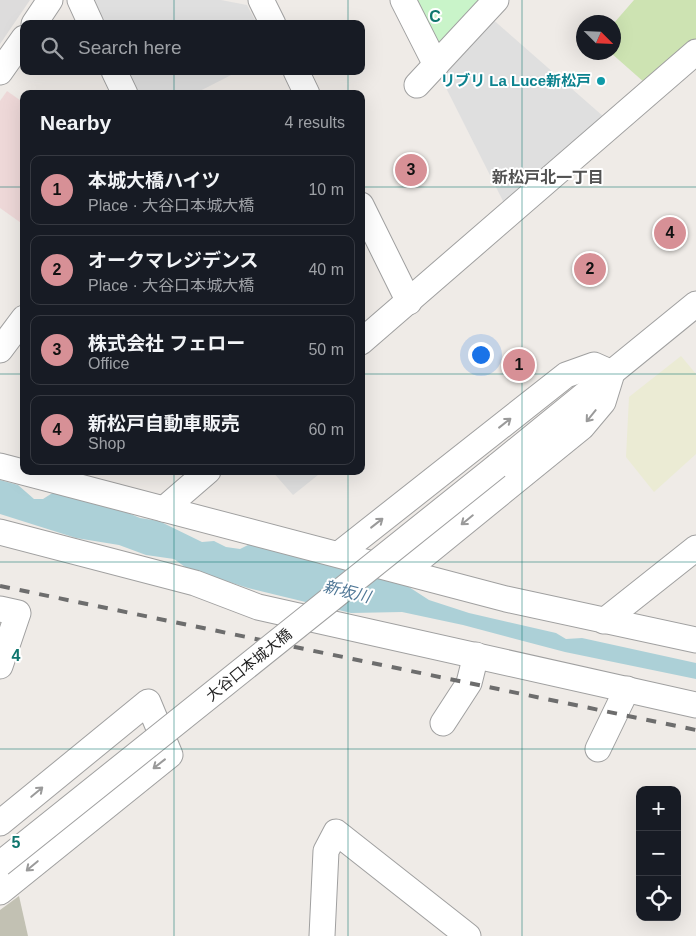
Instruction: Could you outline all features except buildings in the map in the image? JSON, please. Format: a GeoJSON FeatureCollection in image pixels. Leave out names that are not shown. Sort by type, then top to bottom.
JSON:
{"type":"FeatureCollection","features":[{"type":"Feature","properties":{"kind":"street"},"geometry":{"type":"LineString","coordinates":[[37,20],[50,0]]}},
{"type":"Feature","properties":{"kind":"street"},"geometry":{"type":"LineString","coordinates":[[80,0],[89,20]]}},
{"type":"Feature","properties":{"kind":"street"},"geometry":{"type":"LineString","coordinates":[[261,0],[271,20]]}},
{"type":"Feature","properties":{"kind":"street"},"geometry":{"type":"LineString","coordinates":[[403,0],[436,65]]}},
{"type":"Feature","properties":{"kind":"street"},"geometry":{"type":"LineString","coordinates":[[417,85],[496,0]]}},
{"type":"Feature","properties":{"kind":"street"},"geometry":{"type":"LineString","coordinates":[[0,72],[20,44]]}},
{"type":"Feature","properties":{"kind":"street"},"geometry":{"type":"LineString","coordinates":[[365,339],[696,52]]}},
{"type":"Feature","properties":{"kind":"street"},"geometry":{"type":"LineString","coordinates":[[116,75],[123,90]]}},
{"type":"Feature","properties":{"kind":"street"},"geometry":{"type":"LineString","coordinates":[[298,75],[305,90]]}},
{"type":"Feature","properties":{"kind":"street"},"geometry":{"type":"LineString","coordinates":[[365,213],[409,302]]}},
{"type":"Feature","properties":{"kind":"street","name":"大谷口本城大橋"},"geometry":{"type":"LineString","coordinates":[[0,864],[696,304]]}},
{"type":"Feature","properties":{"kind":"street"},"geometry":{"type":"LineString","coordinates":[[0,350],[20,323]]}},
{"type":"Feature","properties":{"kind":"street"},"geometry":{"type":"LineString","coordinates":[[339,554],[566,375],[594,365],[612,373],[603,402],[582,427],[405,571]]}},
{"type":"Feature","properties":{"kind":"street"},"geometry":{"type":"LineString","coordinates":[[0,466],[20,469]]}},
{"type":"Feature","properties":{"kind":"street"},"geometry":{"type":"LineString","coordinates":[[55,475],[73,478],[164,509],[506,599],[696,640]]}},
{"type":"Feature","properties":{"kind":"street"},"geometry":{"type":"LineString","coordinates":[[164,509],[203,475]]}},
{"type":"Feature","properties":{"kind":"street"},"geometry":{"type":"LineString","coordinates":[[0,532],[195,584],[258,607],[696,705]]}},
{"type":"Feature","properties":{"kind":"street"},"geometry":{"type":"LineString","coordinates":[[604,621],[696,548]]}},
{"type":"Feature","properties":{"kind":"street"},"geometry":{"type":"LineString","coordinates":[[0,609],[18,613],[0,666]]}},
{"type":"Feature","properties":{"kind":"street"},"geometry":{"type":"LineString","coordinates":[[443,722],[469,683],[476,655]]}},
{"type":"Feature","properties":{"kind":"street"},"geometry":{"type":"LineString","coordinates":[[598,749],[627,690]]}},
{"type":"Feature","properties":{"kind":"street"},"geometry":{"type":"LineString","coordinates":[[0,823],[148,702],[170,755],[0,892]]}},
{"type":"Feature","properties":{"kind":"street"},"geometry":{"type":"LineString","coordinates":[[322,936],[326,852],[336,832],[468,936]]}},
{"type":"Feature","properties":{"kind":"shaded area"},"geometry":{"type":"Polygon","coordinates":[[[0,0],[30,0],[0,44],[0,0]]]}},
{"type":"Feature","properties":{"kind":"shaded area"},"geometry":{"type":"Polygon","coordinates":[[[91,0],[221,0],[247,5],[255,20],[101,20],[91,0]]]}},
{"type":"Feature","properties":{"kind":"shaded area"},"geometry":{"type":"Polygon","coordinates":[[[490,17],[604,117],[504,203],[438,72],[490,17]]]}},
{"type":"Feature","properties":{"kind":"shaded area"},"geometry":{"type":"Polygon","coordinates":[[[128,75],[231,75],[202,90],[136,90],[128,75]]]}},
{"type":"Feature","properties":{"kind":"shaded area"},"geometry":{"type":"Polygon","coordinates":[[[7,91],[20,100],[20,222],[0,208],[0,101],[7,91]]]}},
{"type":"Feature","properties":{"kind":"shaded area"},"geometry":{"type":"Polygon","coordinates":[[[276,475],[318,475],[293,495],[276,475]]]}},
{"type":"Feature","properties":{"kind":"shaded area"},"geometry":{"type":"Polygon","coordinates":[[[19,896],[28,936],[0,936],[0,910],[19,896]]]}},
{"type":"Feature","properties":{"kind":"green space"},"geometry":{"type":"Polygon","coordinates":[[[414,0],[484,0],[439,50],[414,0]]]}},
{"type":"Feature","properties":{"kind":"green space"},"geometry":{"type":"Polygon","coordinates":[[[634,0],[696,0],[696,39],[645,83],[619,60],[621,60],[621,15],[634,0]]]}},
{"type":"Feature","properties":{"kind":"green space"},"geometry":{"type":"Polygon","coordinates":[[[681,356],[696,374],[696,454],[654,492],[626,457],[629,397],[681,356]]]}},
{"type":"Feature","properties":{"kind":"water","name":"新坂川"},"geometry":{"type":"Polygon","coordinates":[[[0,480],[18,485],[34,499],[43,499],[54,492],[121,510],[140,518],[159,521],[202,542],[214,541],[226,547],[240,549],[254,542],[395,578],[429,600],[469,613],[556,633],[566,639],[582,638],[696,663],[696,679],[565,652],[463,625],[402,612],[351,613],[248,588],[188,569],[174,559],[146,555],[119,545],[76,538],[0,514],[0,480]]]}},
{"type":"Feature","properties":{"kind":"railway"},"geometry":{"type":"LineString","coordinates":[[0,586],[696,730]]}},
{"type":"Feature","properties":{"kind":"place","name":"リブリ La Luce新松戸"},"geometry":{"type":"Point","coordinates":[601,81]}},
{"type":"Feature","properties":{"kind":"place","name":"株式会社 フェロー"},"geometry":{"type":"Point","coordinates":[411,170]}},
{"type":"Feature","properties":{"kind":"place","name":"新松戸自動車販売"},"geometry":{"type":"Point","coordinates":[670,233]}},
{"type":"Feature","properties":{"kind":"place","name":"オークマレジデンス"},"geometry":{"type":"Point","coordinates":[590,269]}},
{"type":"Feature","properties":{"kind":"place","name":"本城大橋ハイツ"},"geometry":{"type":"Point","coordinates":[519,365]}},
{"type":"Feature","properties":{"kind":"district","name":"新松戸北一丁目"},"geometry":{"type":"Point","coordinates":[548,177]}}]}
